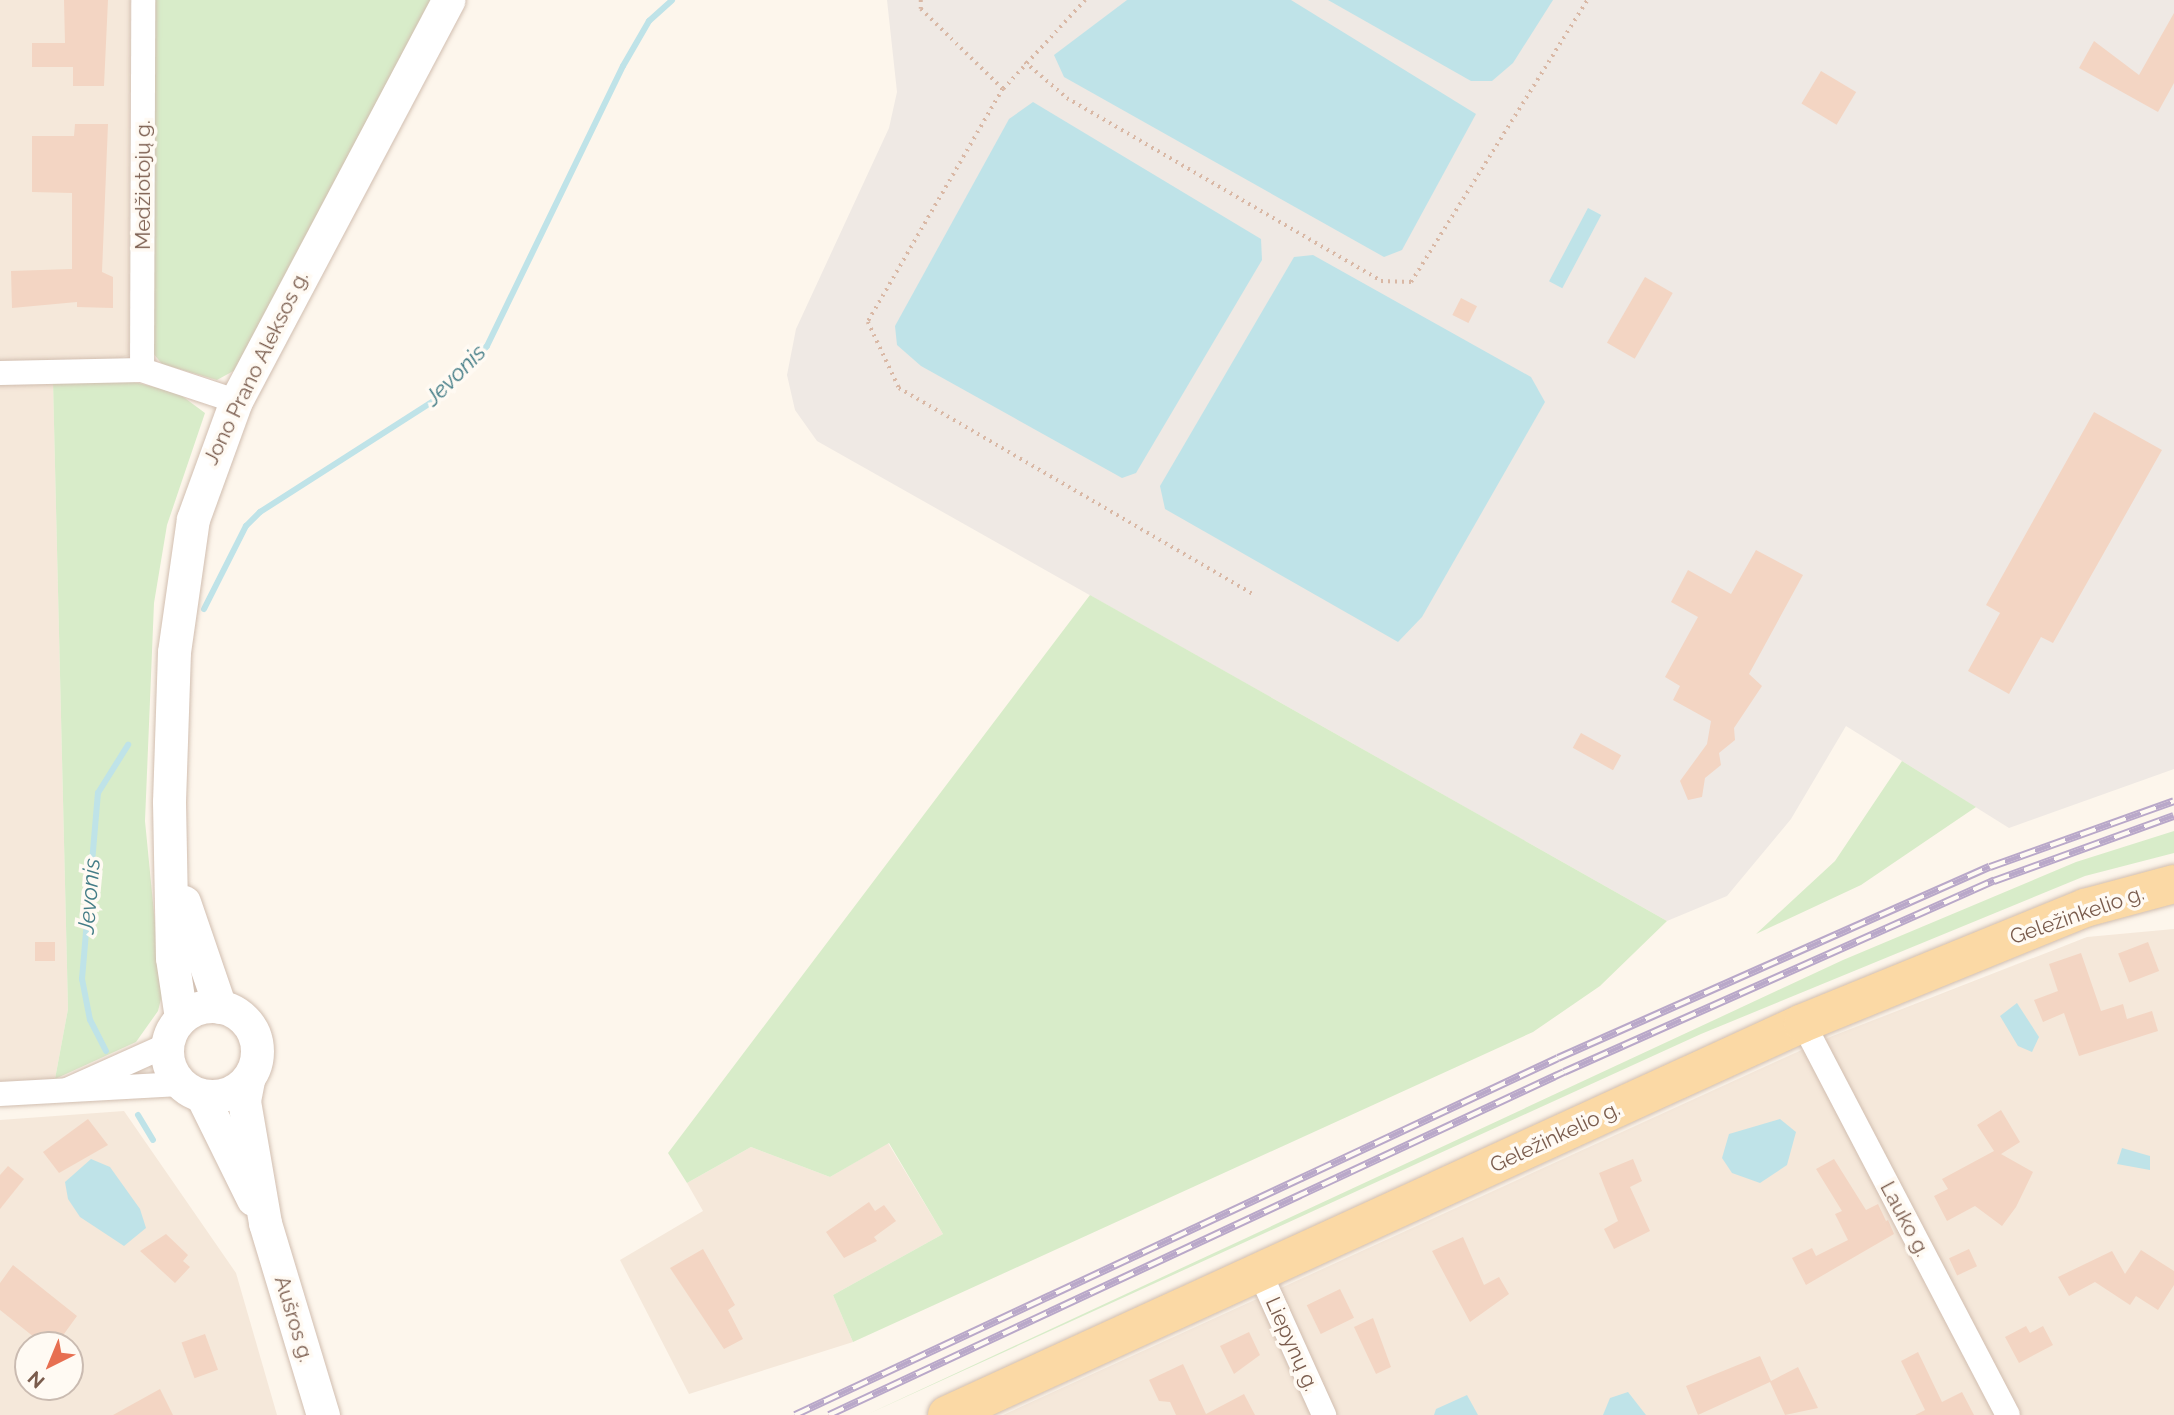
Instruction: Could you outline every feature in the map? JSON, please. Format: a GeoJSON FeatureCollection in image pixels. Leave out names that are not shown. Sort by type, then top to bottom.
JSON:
{"type":"FeatureCollection","features":[{"type":"Feature","properties":{"kind":"main road","name":"Geležinkelio g."},"geometry":{"type":"LineString","coordinates":[[947,1415],[1803,1023],[2085,908],[2174,884]]}},
{"type":"Feature","properties":{"kind":"street","name":"Medžiotojų g."},"geometry":{"type":"LineString","coordinates":[[142,370],[144,0]]}},
{"type":"Feature","properties":{"kind":"street","name":"Jono Prano Aleksos g."},"geometry":{"type":"LineString","coordinates":[[174,1032],[170,852],[179,596],[206,473],[236,401],[448,0]]}},
{"type":"Feature","properties":{"kind":"street"},"geometry":{"type":"LineString","coordinates":[[0,373],[142,370],[236,401]]}},
{"type":"Feature","properties":{"kind":"street","name":"Jono Prano Aleksos g."},"geometry":{"type":"LineString","coordinates":[[170,852],[220,1007]]}},
{"type":"Feature","properties":{"kind":"street"},"geometry":{"type":"LineString","coordinates":[[0,1094],[60,1093],[191,1090],[227,1094],[248,1080],[258,1056],[253,1032],[240,1015],[220,1007],[199,1008],[174,1032],[60,1093]]}},
{"type":"Feature","properties":{"kind":"street","name":"Lauko g."},"geometry":{"type":"LineString","coordinates":[[1803,1023],[2008,1415]]}},
{"type":"Feature","properties":{"kind":"street"},"geometry":{"type":"LineString","coordinates":[[174,1032],[191,1090]]}},
{"type":"Feature","properties":{"kind":"street","name":"Aušros g."},"geometry":{"type":"LineString","coordinates":[[248,1080],[244,1101],[265,1223],[323,1415]]}},
{"type":"Feature","properties":{"kind":"street","name":"Aušros g."},"geometry":{"type":"LineString","coordinates":[[191,1090],[265,1223]]}},
{"type":"Feature","properties":{"kind":"street","name":"Liepynų g."},"geometry":{"type":"LineString","coordinates":[[1260,1273],[1324,1415]]}},
{"type":"Feature","properties":{"kind":"path"},"geometry":{"type":"LineString","coordinates":[[921,0],[921,9],[1003,89]]}},
{"type":"Feature","properties":{"kind":"path"},"geometry":{"type":"LineString","coordinates":[[1085,0],[1025,62],[1003,89],[868,323],[899,388],[1254,595]]}},
{"type":"Feature","properties":{"kind":"path"},"geometry":{"type":"LineString","coordinates":[[1025,62],[1068,98],[1381,281],[1411,282],[1587,0]]}},
{"type":"Feature","properties":{"kind":"shaded area"},"geometry":{"type":"Polygon","coordinates":[[[0,0],[130,0],[129,355],[53,382],[68,1009],[55,1079],[0,1081],[0,0]]]}},
{"type":"Feature","properties":{"kind":"shaded area"},"geometry":{"type":"Polygon","coordinates":[[[887,0],[2174,0],[2174,769],[2009,828],[1846,726],[1791,819],[1727,896],[1667,921],[817,441],[795,410],[787,375],[796,329],[889,128],[897,92],[887,0]]]}},
{"type":"Feature","properties":{"kind":"shaded area"},"geometry":{"type":"Polygon","coordinates":[[[2174,929],[2174,1415],[1003,1415],[1830,1037],[2087,937],[2174,929]]]}},
{"type":"Feature","properties":{"kind":"shaded area"},"geometry":{"type":"Polygon","coordinates":[[[124,1111],[236,1273],[277,1415],[0,1415],[0,1120],[124,1111]]]}},
{"type":"Feature","properties":{"kind":"shaded area"},"geometry":{"type":"Polygon","coordinates":[[[888,1143],[943,1234],[833,1295],[853,1342],[689,1394],[620,1260],[703,1211],[687,1183],[751,1147],[830,1177],[888,1143]]]}},
{"type":"Feature","properties":{"kind":"green space"},"geometry":{"type":"Polygon","coordinates":[[[154,0],[435,0],[237,369],[217,380],[162,364],[153,353],[154,0]]]}},
{"type":"Feature","properties":{"kind":"green space"},"geometry":{"type":"Polygon","coordinates":[[[126,380],[178,393],[205,413],[167,525],[154,603],[145,821],[162,995],[158,1011],[136,1042],[55,1079],[68,1009],[53,382],[126,380]]]}},
{"type":"Feature","properties":{"kind":"green space"},"geometry":{"type":"Polygon","coordinates":[[[1090,595],[1667,921],[1600,986],[1533,1032],[853,1342],[833,1295],[943,1234],[889,1143],[830,1177],[751,1147],[687,1183],[668,1153],[1090,595]]]}},
{"type":"Feature","properties":{"kind":"green space"},"geometry":{"type":"Polygon","coordinates":[[[1902,761],[1976,807],[1861,885],[1756,934],[1835,861],[1902,761]]]}},
{"type":"Feature","properties":{"kind":"green space"},"geometry":{"type":"Polygon","coordinates":[[[2174,831],[2174,853],[2085,876],[1701,1034],[866,1415],[1843,960],[2076,862],[2174,831]]]}},
{"type":"Feature","properties":{"kind":"water"},"geometry":{"type":"Polygon","coordinates":[[[1127,0],[1291,0],[1476,114],[1402,250],[1384,257],[1064,77],[1054,55],[1127,0]]]}},
{"type":"Feature","properties":{"kind":"water"},"geometry":{"type":"Polygon","coordinates":[[[1328,0],[1553,0],[1513,63],[1492,81],[1471,81],[1328,0]]]}},
{"type":"Feature","properties":{"kind":"water"},"geometry":{"type":"Polygon","coordinates":[[[1033,102],[1261,239],[1262,260],[1136,473],[1122,478],[921,366],[897,345],[895,326],[1009,119],[1033,102]]]}},
{"type":"Feature","properties":{"kind":"water"},"geometry":{"type":"Polygon","coordinates":[[[1588,208],[1601,215],[1562,288],[1549,281],[1588,208]]]}},
{"type":"Feature","properties":{"kind":"water"},"geometry":{"type":"Polygon","coordinates":[[[1313,255],[1531,377],[1545,402],[1422,617],[1398,642],[1165,509],[1160,486],[1294,257],[1313,255]]]}},
{"type":"Feature","properties":{"kind":"water"},"geometry":{"type":"Polygon","coordinates":[[[2017,1003],[2039,1037],[2032,1052],[2018,1046],[2000,1016],[2017,1003]]]}},
{"type":"Feature","properties":{"kind":"water"},"geometry":{"type":"Polygon","coordinates":[[[1780,1119],[1796,1132],[1787,1165],[1760,1183],[1732,1173],[1722,1158],[1729,1134],[1780,1119]]]}},
{"type":"Feature","properties":{"kind":"water"},"geometry":{"type":"Polygon","coordinates":[[[2122,1148],[2150,1156],[2150,1170],[2117,1164],[2122,1148]]]}},
{"type":"Feature","properties":{"kind":"water"},"geometry":{"type":"Polygon","coordinates":[[[91,1159],[110,1167],[140,1209],[146,1228],[124,1246],[80,1217],[68,1199],[65,1182],[91,1159]]]}},
{"type":"Feature","properties":{"kind":"water"},"geometry":{"type":"Polygon","coordinates":[[[1628,1392],[1646,1415],[1603,1415],[1610,1398],[1628,1392]]]}},
{"type":"Feature","properties":{"kind":"water"},"geometry":{"type":"Polygon","coordinates":[[[1467,1395],[1478,1415],[1434,1415],[1436,1409],[1467,1395]]]}},
{"type":"Feature","properties":{"kind":"building"},"geometry":{"type":"Polygon","coordinates":[[[64,0],[108,0],[104,86],[73,86],[73,67],[32,67],[32,43],[65,43],[64,0]]]}},
{"type":"Feature","properties":{"kind":"building"},"geometry":{"type":"Polygon","coordinates":[[[2174,13],[2174,83],[2158,112],[2079,68],[2094,41],[2139,75],[2174,13]]]}},
{"type":"Feature","properties":{"kind":"building"},"geometry":{"type":"Polygon","coordinates":[[[1821,71],[1856,92],[1837,125],[1801,104],[1821,71]]]}},
{"type":"Feature","properties":{"kind":"building"},"geometry":{"type":"Polygon","coordinates":[[[75,124],[108,124],[102,272],[113,277],[113,308],[77,307],[77,302],[12,308],[11,271],[72,269],[72,193],[32,192],[32,136],[74,136],[75,124]]]}},
{"type":"Feature","properties":{"kind":"building"},"geometry":{"type":"Polygon","coordinates":[[[1645,277],[1673,293],[1635,359],[1607,343],[1645,277]]]}},
{"type":"Feature","properties":{"kind":"building"},"geometry":{"type":"Polygon","coordinates":[[[1461,298],[1477,306],[1468,323],[1452,315],[1461,298]]]}},
{"type":"Feature","properties":{"kind":"building"},"geometry":{"type":"Polygon","coordinates":[[[2094,412],[2162,450],[2053,643],[2041,637],[2009,694],[1968,671],[2000,613],[1986,605],[2094,412]]]}},
{"type":"Feature","properties":{"kind":"building"},"geometry":{"type":"Polygon","coordinates":[[[1756,550],[1803,575],[1749,674],[1762,686],[1734,728],[1735,740],[1719,753],[1721,765],[1705,778],[1702,797],[1688,800],[1680,781],[1707,744],[1711,721],[1673,700],[1680,686],[1665,677],[1698,617],[1671,602],[1688,570],[1731,594],[1756,550]]]}},
{"type":"Feature","properties":{"kind":"building"},"geometry":{"type":"Polygon","coordinates":[[[1581,733],[1621,755],[1613,770],[1573,748],[1581,733]]]}},
{"type":"Feature","properties":{"kind":"building"},"geometry":{"type":"Polygon","coordinates":[[[35,942],[55,942],[55,961],[35,961],[35,942]]]}},
{"type":"Feature","properties":{"kind":"building"},"geometry":{"type":"Polygon","coordinates":[[[2148,942],[2159,971],[2129,982],[2118,953],[2148,942]]]}},
{"type":"Feature","properties":{"kind":"building"},"geometry":{"type":"Polygon","coordinates":[[[2081,953],[2101,1011],[2123,1004],[2127,1019],[2152,1011],[2158,1031],[2079,1056],[2064,1013],[2043,1022],[2034,1000],[2058,991],[2049,964],[2081,953]]]}},
{"type":"Feature","properties":{"kind":"building"},"geometry":{"type":"Polygon","coordinates":[[[2001,1110],[2020,1142],[2001,1154],[2033,1172],[2016,1207],[2002,1226],[1975,1206],[1947,1221],[1934,1196],[1948,1189],[1942,1179],[1994,1151],[1977,1125],[2001,1110]]]}},
{"type":"Feature","properties":{"kind":"building"},"geometry":{"type":"Polygon","coordinates":[[[88,1119],[108,1145],[59,1173],[43,1152],[88,1119]]]}},
{"type":"Feature","properties":{"kind":"building"},"geometry":{"type":"Polygon","coordinates":[[[1633,1159],[1642,1181],[1630,1187],[1650,1231],[1614,1249],[1604,1229],[1618,1221],[1599,1173],[1633,1159]]]}},
{"type":"Feature","properties":{"kind":"building"},"geometry":{"type":"Polygon","coordinates":[[[1834,1159],[1866,1210],[1878,1204],[1886,1221],[1881,1224],[1888,1220],[1894,1234],[1806,1285],[1792,1258],[1812,1248],[1816,1256],[1848,1240],[1835,1214],[1842,1211],[1816,1169],[1834,1159]]]}},
{"type":"Feature","properties":{"kind":"building"},"geometry":{"type":"Polygon","coordinates":[[[8,1166],[24,1179],[0,1209],[0,1175],[8,1166]]]}},
{"type":"Feature","properties":{"kind":"building"},"geometry":{"type":"Polygon","coordinates":[[[869,1202],[875,1211],[884,1205],[896,1221],[874,1237],[877,1241],[844,1258],[826,1232],[869,1202]]]}},
{"type":"Feature","properties":{"kind":"building"},"geometry":{"type":"Polygon","coordinates":[[[166,1234],[188,1255],[183,1261],[190,1267],[175,1283],[140,1251],[166,1234]]]}},
{"type":"Feature","properties":{"kind":"building"},"geometry":{"type":"Polygon","coordinates":[[[1463,1237],[1484,1285],[1499,1277],[1509,1294],[1470,1322],[1432,1251],[1463,1237]]]}},
{"type":"Feature","properties":{"kind":"building"},"geometry":{"type":"Polygon","coordinates":[[[703,1249],[735,1305],[728,1310],[743,1339],[724,1349],[670,1268],[703,1249]]]}},
{"type":"Feature","properties":{"kind":"building"},"geometry":{"type":"Polygon","coordinates":[[[1969,1249],[1977,1266],[1957,1276],[1949,1258],[1969,1249]]]}},
{"type":"Feature","properties":{"kind":"building"},"geometry":{"type":"Polygon","coordinates":[[[2141,1250],[2174,1271],[2174,1285],[2158,1310],[2136,1296],[2130,1305],[2095,1282],[2069,1296],[2058,1277],[2112,1251],[2125,1274],[2141,1250]]]}},
{"type":"Feature","properties":{"kind":"building"},"geometry":{"type":"Polygon","coordinates":[[[13,1265],[77,1316],[66,1331],[26,1331],[0,1310],[0,1283],[13,1265]]]}},
{"type":"Feature","properties":{"kind":"building"},"geometry":{"type":"Polygon","coordinates":[[[1340,1289],[1354,1318],[1321,1334],[1307,1305],[1340,1289]]]}},
{"type":"Feature","properties":{"kind":"building"},"geometry":{"type":"Polygon","coordinates":[[[1373,1318],[1391,1367],[1376,1374],[1354,1327],[1373,1318]]]}},
{"type":"Feature","properties":{"kind":"building"},"geometry":{"type":"Polygon","coordinates":[[[2026,1326],[2030,1333],[2043,1326],[2053,1345],[2019,1363],[2005,1337],[2026,1326]]]}},
{"type":"Feature","properties":{"kind":"building"},"geometry":{"type":"Polygon","coordinates":[[[1249,1332],[1260,1355],[1234,1374],[1220,1346],[1249,1332]]]}},
{"type":"Feature","properties":{"kind":"building"},"geometry":{"type":"Polygon","coordinates":[[[205,1334],[218,1370],[195,1378],[182,1343],[205,1334]]]}},
{"type":"Feature","properties":{"kind":"building"},"geometry":{"type":"Polygon","coordinates":[[[1918,1352],[1942,1402],[1962,1392],[1974,1415],[1915,1415],[1925,1410],[1901,1361],[1918,1352]]]}},
{"type":"Feature","properties":{"kind":"building"},"geometry":{"type":"Polygon","coordinates":[[[1760,1356],[1771,1381],[1798,1367],[1818,1408],[1785,1415],[1770,1382],[1698,1415],[1686,1386],[1760,1356]]]}},
{"type":"Feature","properties":{"kind":"building"},"geometry":{"type":"Polygon","coordinates":[[[1183,1364],[1206,1414],[1244,1394],[1255,1415],[1176,1415],[1170,1402],[1159,1401],[1149,1380],[1183,1364]]]}},
{"type":"Feature","properties":{"kind":"building"},"geometry":{"type":"Polygon","coordinates":[[[160,1389],[173,1415],[113,1415],[160,1389]]]}},
{"type":"Feature","properties":{"kind":"waterway","name":"Jevonis"},"geometry":{"type":"LineString","coordinates":[[204,609],[246,526],[260,512],[438,398],[487,346],[623,66],[649,21],[672,0]]}},
{"type":"Feature","properties":{"kind":"waterway","name":"Jevonis"},"geometry":{"type":"LineString","coordinates":[[106,1051],[90,1020],[82,979],[98,793],[128,745]]}},
{"type":"Feature","properties":{"kind":"waterway","name":"Jevonis"},"geometry":{"type":"LineString","coordinates":[[138,1115],[153,1140]]}},
{"type":"Feature","properties":{"kind":"railway"},"geometry":{"type":"LineString","coordinates":[[795,1415],[1558,1058],[1990,867],[2174,801]]}},
{"type":"Feature","properties":{"kind":"railway"},"geometry":{"type":"LineString","coordinates":[[829,1415],[1564,1072],[1994,881],[2174,816]]}}]}
